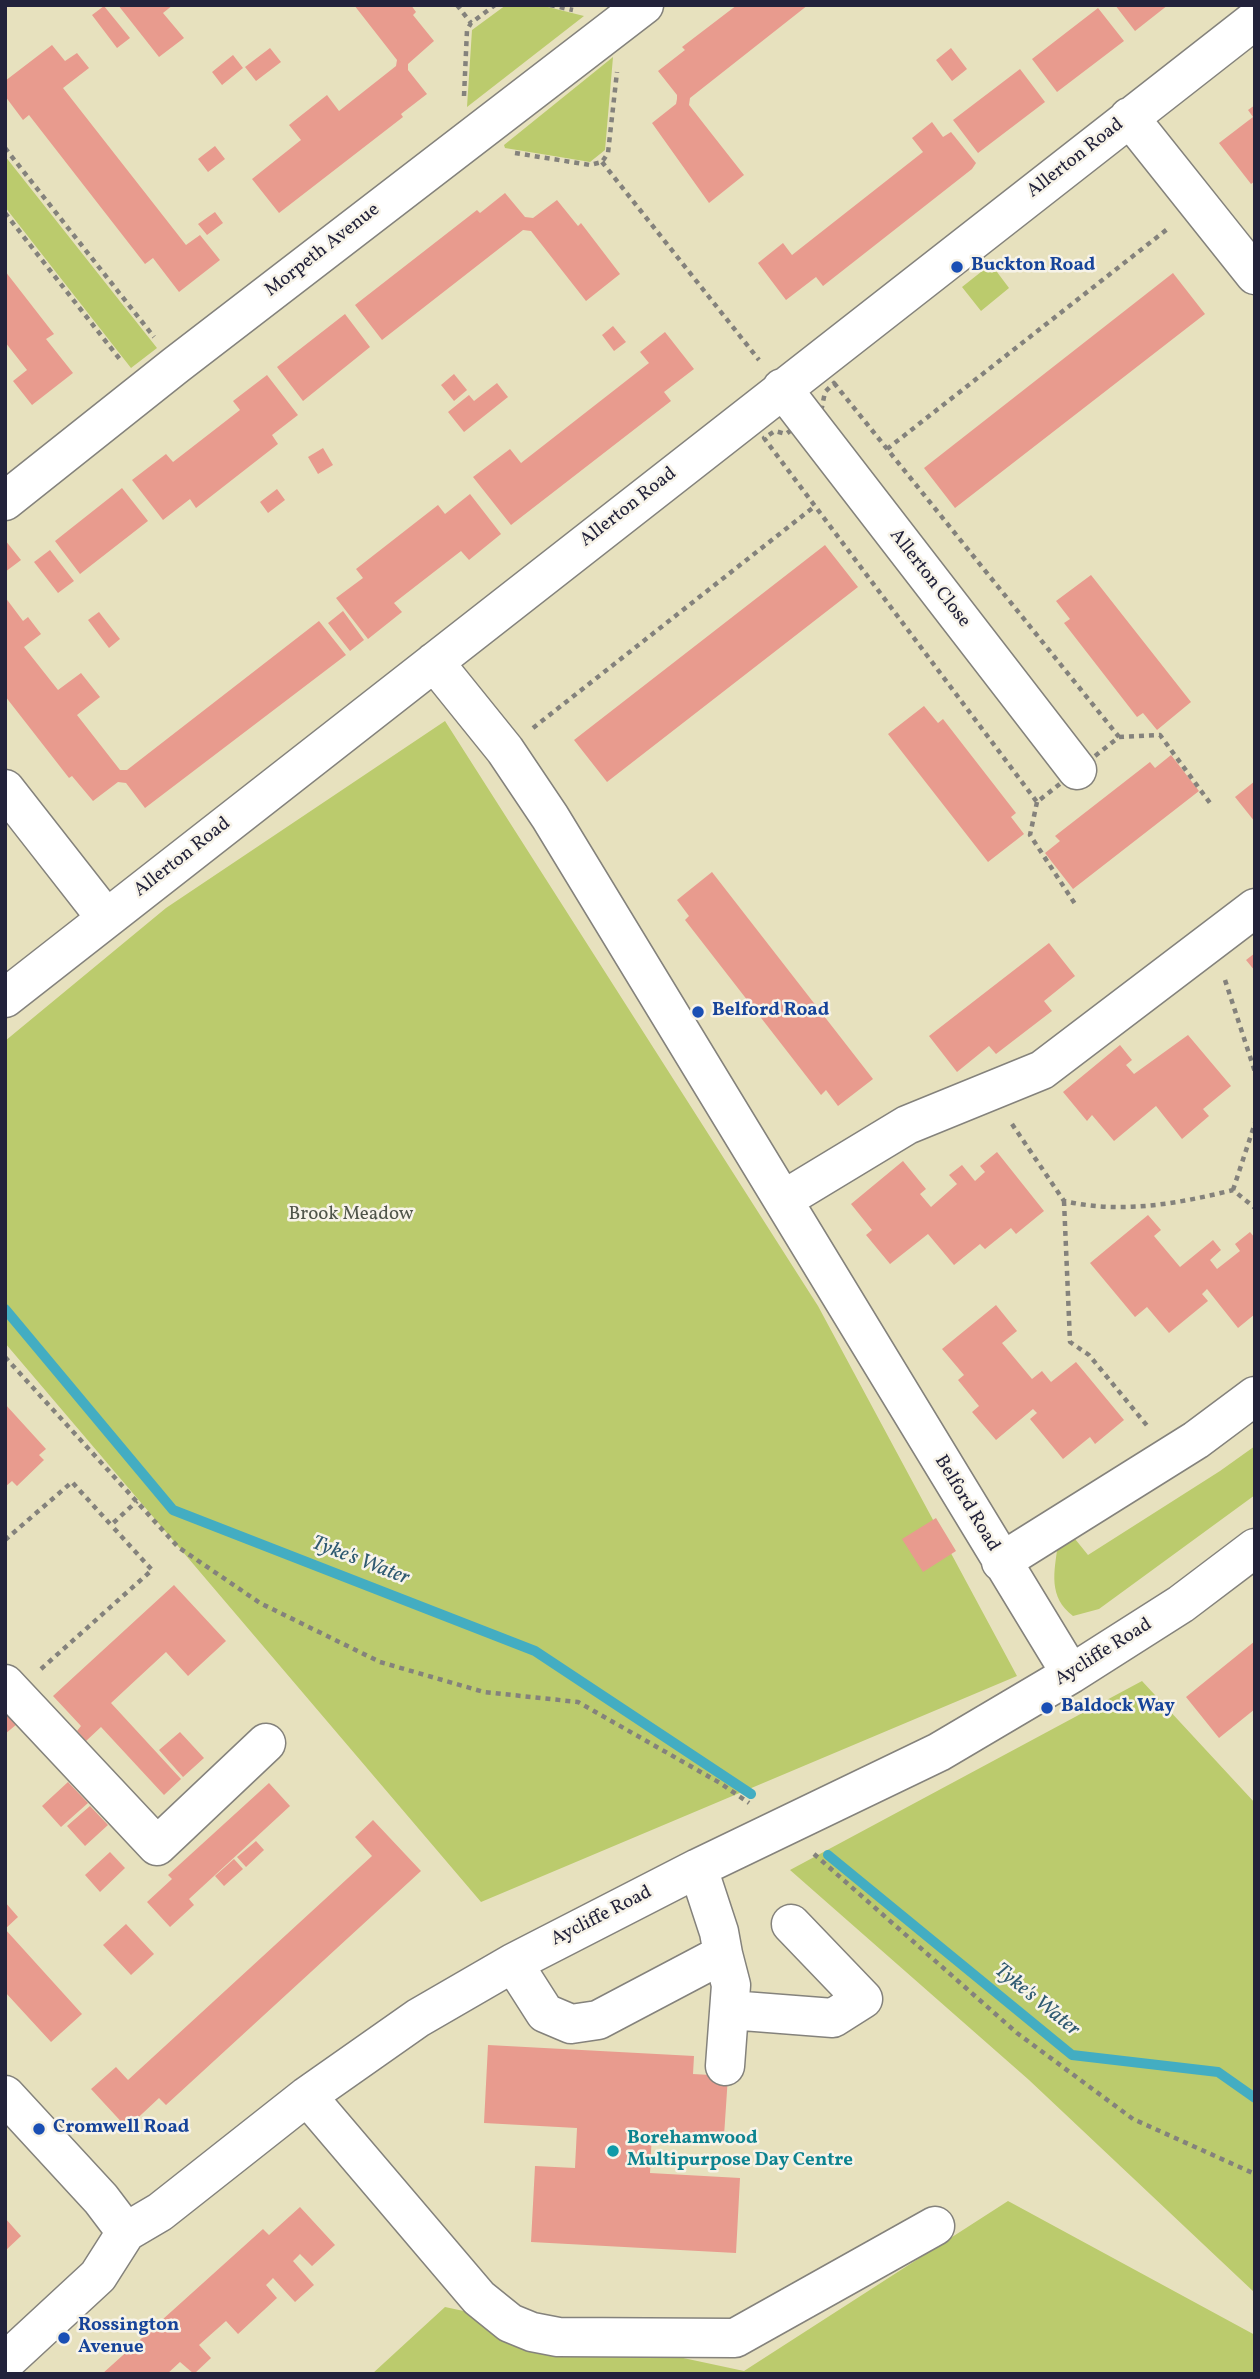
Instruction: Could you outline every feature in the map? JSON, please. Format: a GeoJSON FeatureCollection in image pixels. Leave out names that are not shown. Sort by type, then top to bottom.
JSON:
{"type":"FeatureCollection","features":[{"type":"Feature","properties":{"kind":"street","name":"Morpeth Avenue"},"geometry":{"type":"LineString","coordinates":[[5,501],[176,365],[634,13]]}},
{"type":"Feature","properties":{"kind":"street","name":"Allerton Road"},"geometry":{"type":"LineString","coordinates":[[5,998],[1255,20]]}},
{"type":"Feature","properties":{"kind":"street"},"geometry":{"type":"LineString","coordinates":[[1129,117],[1255,275]]}},
{"type":"Feature","properties":{"kind":"street","name":"Allerton Close"},"geometry":{"type":"LineString","coordinates":[[782,388],[1077,770]]}},
{"type":"Feature","properties":{"kind":"street","name":"Belford Road"},"geometry":{"type":"LineString","coordinates":[[434,662],[505,750],[550,817],[1071,1674]]}},
{"type":"Feature","properties":{"kind":"street"},"geometry":{"type":"LineString","coordinates":[[5,789],[106,918]]}},
{"type":"Feature","properties":{"kind":"street"},"geometry":{"type":"LineString","coordinates":[[783,1200],[906,1125],[1042,1070],[1255,908]]}},
{"type":"Feature","properties":{"kind":"street"},"geometry":{"type":"LineString","coordinates":[[1001,1562],[1171,1455],[1255,1396]]}},
{"type":"Feature","properties":{"kind":"street","name":"Aycliffe Road"},"geometry":{"type":"LineString","coordinates":[[5,2362],[98,2276],[126,2232],[160,2212],[307,2096],[418,2018],[513,1963],[698,1868],[939,1752],[1071,1674],[1181,1604],[1255,1548]]}},
{"type":"Feature","properties":{"kind":"street"},"geometry":{"type":"LineString","coordinates":[[10,1688],[157,1846],[266,1743]]}},
{"type":"Feature","properties":{"kind":"street"},"geometry":{"type":"LineString","coordinates":[[698,1868],[719,1932],[731,1985],[725,2066]]}},
{"type":"Feature","properties":{"kind":"street"},"geometry":{"type":"LineString","coordinates":[[730,2010],[833,2018],[863,1999],[791,1924]]}},
{"type":"Feature","properties":{"kind":"street"},"geometry":{"type":"LineString","coordinates":[[513,1963],[545,2013],[571,2024],[598,2020],[723,1954]]}},
{"type":"Feature","properties":{"kind":"street"},"geometry":{"type":"LineString","coordinates":[[5,2095],[101,2199],[126,2232]]}},
{"type":"Feature","properties":{"kind":"street"},"geometry":{"type":"LineString","coordinates":[[307,2096],[479,2298],[510,2323],[532,2332],[582,2339],[735,2338],[934,2226]]}},
{"type":"Feature","properties":{"kind":"path"},"geometry":{"type":"LineString","coordinates":[[457,5],[471,23]]}},
{"type":"Feature","properties":{"kind":"path"},"geometry":{"type":"LineString","coordinates":[[495,5],[471,23],[467,30],[462,144],[590,165],[602,162],[608,153],[634,13]]}},
{"type":"Feature","properties":{"kind":"path"},"geometry":{"type":"LineString","coordinates":[[5,148],[176,365]]}},
{"type":"Feature","properties":{"kind":"path"},"geometry":{"type":"LineString","coordinates":[[602,162],[782,388]]}},
{"type":"Feature","properties":{"kind":"path"},"geometry":{"type":"LineString","coordinates":[[887,449],[1198,205]]}},
{"type":"Feature","properties":{"kind":"path"},"geometry":{"type":"LineString","coordinates":[[5,213],[144,390]]}},
{"type":"Feature","properties":{"kind":"path"},"geometry":{"type":"LineString","coordinates":[[505,750],[815,506]]}},
{"type":"Feature","properties":{"kind":"path"},"geometry":{"type":"LineString","coordinates":[[1119,737],[1160,735],[1210,803]]}},
{"type":"Feature","properties":{"kind":"path"},"geometry":{"type":"LineString","coordinates":[[1037,803],[1030,835],[1077,907]]}},
{"type":"Feature","properties":{"kind":"path"},"geometry":{"type":"LineString","coordinates":[[1212,940],[1255,1072]]}},
{"type":"Feature","properties":{"kind":"path"},"geometry":{"type":"LineString","coordinates":[[999,1087],[1015,1133],[1064,1201],[1070,1342],[1089,1355],[1171,1455]]}},
{"type":"Feature","properties":{"kind":"path"},"geometry":{"type":"LineString","coordinates":[[1233,1190],[1255,1123]]}},
{"type":"Feature","properties":{"kind":"path"},"geometry":{"type":"LineString","coordinates":[[1064,1201],[1095,1208],[1132,1208],[1233,1190]]}},
{"type":"Feature","properties":{"kind":"path"},"geometry":{"type":"LineString","coordinates":[[1233,1190],[1255,1208]]}},
{"type":"Feature","properties":{"kind":"path"},"geometry":{"type":"LineString","coordinates":[[5,1357],[178,1547],[260,1603],[368,1657],[484,1692],[578,1702],[737,1794]]}},
{"type":"Feature","properties":{"kind":"path"},"geometry":{"type":"LineString","coordinates":[[5,1540],[72,1482],[152,1570],[10,1688]]}},
{"type":"Feature","properties":{"kind":"path"},"geometry":{"type":"LineString","coordinates":[[111,1525],[137,1501]]}},
{"type":"Feature","properties":{"kind":"path"},"geometry":{"type":"LineString","coordinates":[[812,1852],[1017,2033],[1133,2119],[1255,2174]]}},
{"type":"Feature","properties":{"kind":"green space"},"geometry":{"type":"Polygon","coordinates":[[[506,5],[540,5],[584,16],[467,107],[472,30],[506,5]]]}},
{"type":"Feature","properties":{"kind":"green space"},"geometry":{"type":"Polygon","coordinates":[[[613,57],[605,150],[590,162],[505,148],[504,145],[613,57]]]}},
{"type":"Feature","properties":{"kind":"green space"},"geometry":{"type":"Polygon","coordinates":[[[5,156],[157,348],[131,368],[5,207],[5,156]]]}},
{"type":"Feature","properties":{"kind":"green space"},"geometry":{"type":"Polygon","coordinates":[[[991,264],[1009,288],[981,311],[962,287],[991,264]]]}},
{"type":"Feature","properties":{"kind":"green space","name":"Brook Meadow"},"geometry":{"type":"Polygon","coordinates":[[[445,721],[818,1306],[1017,1676],[481,1902],[5,1343],[5,1041],[166,908],[445,721]]]}},
{"type":"Feature","properties":{"kind":"green space"},"geometry":{"type":"Polygon","coordinates":[[[1255,1446],[1255,1495],[1099,1609],[1073,1616],[1065,1609],[1056,1592],[1055,1583],[1058,1544],[1071,1534],[1088,1555],[1255,1446]]]}},
{"type":"Feature","properties":{"kind":"green space"},"geometry":{"type":"Polygon","coordinates":[[[1142,1681],[1255,1803],[1255,2293],[1029,2080],[790,1870],[1142,1681]]]}},
{"type":"Feature","properties":{"kind":"green space"},"geometry":{"type":"Polygon","coordinates":[[[1008,2201],[1255,2335],[1255,2374],[372,2374],[445,2307],[744,2371],[1008,2201]]]}},
{"type":"Feature","properties":{"kind":"building"},"geometry":{"type":"Polygon","coordinates":[[[118,5],[173,5],[163,13],[184,38],[159,57],[118,5]]]}},
{"type":"Feature","properties":{"kind":"building"},"geometry":{"type":"Polygon","coordinates":[[[354,5],[411,5],[416,12],[413,15],[434,41],[408,64],[408,70],[427,94],[401,114],[403,117],[279,213],[252,179],[301,140],[289,125],[327,95],[339,111],[396,66],[397,60],[354,5]]]}},
{"type":"Feature","properties":{"kind":"building"},"geometry":{"type":"Polygon","coordinates":[[[737,5],[808,5],[690,98],[689,105],[744,175],[709,203],[652,123],[676,104],[677,99],[677,95],[658,71],[685,50],[682,47],[737,5]]]}},
{"type":"Feature","properties":{"kind":"building"},"geometry":{"type":"Polygon","coordinates":[[[1115,5],[1168,5],[1135,31],[1115,5]]]}},
{"type":"Feature","properties":{"kind":"building"},"geometry":{"type":"Polygon","coordinates":[[[104,6],[130,38],[117,48],[92,15],[104,6]]]}},
{"type":"Feature","properties":{"kind":"building"},"geometry":{"type":"Polygon","coordinates":[[[1098,8],[1124,41],[1057,92],[1032,59],[1098,8]]]}},
{"type":"Feature","properties":{"kind":"building"},"geometry":{"type":"Polygon","coordinates":[[[52,45],[65,61],[77,53],[89,68],[63,88],[186,245],[200,235],[220,260],[179,292],[153,258],[145,264],[29,115],[23,120],[5,96],[5,81],[52,45]]]}},
{"type":"Feature","properties":{"kind":"building"},"geometry":{"type":"Polygon","coordinates":[[[270,48],[281,62],[256,81],[245,67],[270,48]]]}},
{"type":"Feature","properties":{"kind":"building"},"geometry":{"type":"Polygon","coordinates":[[[951,48],[967,69],[952,81],[936,60],[951,48]]]}},
{"type":"Feature","properties":{"kind":"building"},"geometry":{"type":"Polygon","coordinates":[[[233,55],[243,68],[222,85],[212,72],[233,55]]]}},
{"type":"Feature","properties":{"kind":"building"},"geometry":{"type":"Polygon","coordinates":[[[1020,69],[1045,102],[978,153],[953,120],[1020,69]]]}},
{"type":"Feature","properties":{"kind":"building"},"geometry":{"type":"Polygon","coordinates":[[[1255,105],[1255,181],[1251,184],[1219,143],[1253,117],[1248,110],[1255,105]]]}},
{"type":"Feature","properties":{"kind":"building"},"geometry":{"type":"Polygon","coordinates":[[[932,122],[943,137],[951,132],[976,163],[972,169],[823,286],[816,277],[786,300],[758,263],[783,243],[792,255],[923,152],[912,138],[932,122]]]}},
{"type":"Feature","properties":{"kind":"building"},"geometry":{"type":"Polygon","coordinates":[[[215,146],[225,159],[208,172],[198,159],[215,146]]]}},
{"type":"Feature","properties":{"kind":"building"},"geometry":{"type":"Polygon","coordinates":[[[505,193],[525,217],[533,218],[557,200],[578,226],[581,223],[620,274],[586,301],[531,231],[523,230],[382,340],[355,305],[477,210],[480,213],[505,193]]]}},
{"type":"Feature","properties":{"kind":"building"},"geometry":{"type":"Polygon","coordinates":[[[215,212],[223,223],[207,235],[198,224],[215,212]]]}},
{"type":"Feature","properties":{"kind":"building"},"geometry":{"type":"Polygon","coordinates":[[[5,271],[54,334],[46,339],[73,373],[32,405],[13,381],[27,370],[5,342],[5,271]]]}},
{"type":"Feature","properties":{"kind":"building"},"geometry":{"type":"Polygon","coordinates":[[[1173,273],[1205,314],[955,508],[924,468],[1173,273]]]}},
{"type":"Feature","properties":{"kind":"building"},"geometry":{"type":"Polygon","coordinates":[[[345,314],[370,347],[303,401],[277,367],[345,314]]]}},
{"type":"Feature","properties":{"kind":"building"},"geometry":{"type":"Polygon","coordinates":[[[613,326],[626,342],[614,351],[602,335],[613,326]]]}},
{"type":"Feature","properties":{"kind":"building"},"geometry":{"type":"Polygon","coordinates":[[[665,332],[694,369],[664,392],[671,401],[511,525],[473,477],[510,449],[521,463],[649,363],[640,352],[665,332]]]}},
{"type":"Feature","properties":{"kind":"building"},"geometry":{"type":"Polygon","coordinates":[[[454,374],[467,390],[454,401],[441,385],[454,374]]]}},
{"type":"Feature","properties":{"kind":"building"},"geometry":{"type":"Polygon","coordinates":[[[267,375],[298,415],[272,435],[278,444],[196,508],[190,499],[163,520],[132,480],[166,454],[173,462],[240,410],[233,401],[267,375]]]}},
{"type":"Feature","properties":{"kind":"building"},"geometry":{"type":"Polygon","coordinates":[[[497,383],[508,397],[464,432],[448,412],[469,395],[474,401],[497,383]]]}},
{"type":"Feature","properties":{"kind":"building"},"geometry":{"type":"Polygon","coordinates":[[[323,448],[333,465],[318,474],[308,457],[323,448]]]}},
{"type":"Feature","properties":{"kind":"building"},"geometry":{"type":"Polygon","coordinates":[[[122,488],[148,521],[80,574],[55,541],[122,488]]]}},
{"type":"Feature","properties":{"kind":"building"},"geometry":{"type":"Polygon","coordinates":[[[277,489],[285,500],[268,513],[260,502],[277,489]]]}},
{"type":"Feature","properties":{"kind":"building"},"geometry":{"type":"Polygon","coordinates":[[[470,494],[501,534],[469,560],[461,551],[394,603],[402,612],[368,639],[336,598],[363,578],[356,569],[438,505],[445,514],[470,494]]]}},
{"type":"Feature","properties":{"kind":"building"},"geometry":{"type":"Polygon","coordinates":[[[5,540],[21,560],[5,572],[5,540]]]}},
{"type":"Feature","properties":{"kind":"building"},"geometry":{"type":"Polygon","coordinates":[[[825,545],[858,587],[607,782],[574,740],[825,545]]]}},
{"type":"Feature","properties":{"kind":"building"},"geometry":{"type":"Polygon","coordinates":[[[50,550],[74,581],[58,593],[34,562],[50,550]]]}},
{"type":"Feature","properties":{"kind":"building"},"geometry":{"type":"Polygon","coordinates":[[[1091,575],[1191,702],[1157,730],[1143,713],[1137,717],[1064,623],[1070,619],[1056,601],[1091,575]]]}},
{"type":"Feature","properties":{"kind":"building"},"geometry":{"type":"Polygon","coordinates":[[[5,597],[23,621],[28,617],[41,634],[24,647],[58,690],[81,673],[100,697],[77,715],[120,770],[127,770],[319,621],[346,655],[145,808],[126,783],[118,782],[93,801],[72,776],[69,778],[5,696],[5,597]]]}},
{"type":"Feature","properties":{"kind":"building"},"geometry":{"type":"Polygon","coordinates":[[[343,611],[364,640],[350,651],[328,623],[343,611]]]}},
{"type":"Feature","properties":{"kind":"building"},"geometry":{"type":"Polygon","coordinates":[[[99,612],[120,639],[109,648],[88,620],[99,612]]]}},
{"type":"Feature","properties":{"kind":"building"},"geometry":{"type":"Polygon","coordinates":[[[924,706],[938,723],[943,719],[1016,813],[1011,817],[1024,834],[988,862],[888,734],[924,706]]]}},
{"type":"Feature","properties":{"kind":"building"},"geometry":{"type":"Polygon","coordinates":[[[1171,755],[1199,791],[1073,889],[1045,853],[1060,841],[1055,836],[1150,762],[1155,768],[1171,755]]]}},
{"type":"Feature","properties":{"kind":"building"},"geometry":{"type":"Polygon","coordinates":[[[1255,781],[1255,822],[1235,797],[1255,781]]]}},
{"type":"Feature","properties":{"kind":"building"},"geometry":{"type":"Polygon","coordinates":[[[712,872],[873,1079],[838,1106],[826,1090],[821,1095],[685,920],[689,916],[677,900],[712,872]]]}},
{"type":"Feature","properties":{"kind":"building"},"geometry":{"type":"Polygon","coordinates":[[[1049,943],[1075,976],[1044,1001],[1052,1011],[996,1054],[989,1046],[957,1072],[929,1036],[1049,943]]]}},
{"type":"Feature","properties":{"kind":"building"},"geometry":{"type":"Polygon","coordinates":[[[1255,953],[1255,971],[1246,960],[1255,953]]]}},
{"type":"Feature","properties":{"kind":"building"},"geometry":{"type":"Polygon","coordinates":[[[1188,1035],[1231,1086],[1203,1109],[1209,1116],[1182,1139],[1156,1106],[1114,1141],[1092,1115],[1087,1121],[1063,1092],[1120,1045],[1132,1060],[1126,1065],[1134,1074],[1188,1035]]]}},
{"type":"Feature","properties":{"kind":"building"},"geometry":{"type":"Polygon","coordinates":[[[997,1152],[1044,1211],[1016,1234],[1011,1228],[985,1249],[980,1244],[954,1265],[928,1234],[890,1264],[866,1235],[872,1230],[851,1204],[903,1161],[926,1189],[920,1194],[931,1207],[957,1184],[949,1175],[962,1165],[975,1181],[985,1172],[980,1166],[997,1152]]]}},
{"type":"Feature","properties":{"kind":"building"},"geometry":{"type":"Polygon","coordinates":[[[1148,1215],[1161,1230],[1154,1236],[1180,1267],[1213,1240],[1221,1250],[1210,1260],[1217,1269],[1240,1251],[1235,1244],[1250,1232],[1255,1238],[1255,1314],[1238,1328],[1207,1289],[1202,1294],[1208,1301],[1169,1333],[1147,1307],[1135,1317],[1090,1263],[1148,1215]]]}},
{"type":"Feature","properties":{"kind":"building"},"geometry":{"type":"Polygon","coordinates":[[[996,1305],[1017,1331],[1002,1343],[1032,1379],[1042,1371],[1051,1382],[1076,1362],[1124,1420],[1095,1444],[1090,1437],[1063,1459],[1030,1419],[1037,1413],[1033,1409],[996,1440],[972,1412],[979,1406],[958,1380],[964,1375],[942,1349],[996,1305]]]}},
{"type":"Feature","properties":{"kind":"building"},"geometry":{"type":"Polygon","coordinates":[[[5,1404],[46,1449],[39,1455],[44,1460],[17,1486],[12,1481],[5,1487],[5,1404]]]}},
{"type":"Feature","properties":{"kind":"building"},"geometry":{"type":"Polygon","coordinates":[[[936,1518],[956,1551],[923,1572],[902,1539],[936,1518]]]}},
{"type":"Feature","properties":{"kind":"building"},"geometry":{"type":"Polygon","coordinates":[[[174,1585],[226,1641],[188,1676],[166,1652],[111,1703],[181,1779],[164,1795],[101,1727],[86,1741],[77,1731],[81,1726],[53,1696],[174,1585]]]}},
{"type":"Feature","properties":{"kind":"building"},"geometry":{"type":"Polygon","coordinates":[[[1255,1641],[1255,1709],[1219,1738],[1186,1697],[1255,1641]]]}},
{"type":"Feature","properties":{"kind":"building"},"geometry":{"type":"Polygon","coordinates":[[[5,1711],[17,1724],[5,1734],[5,1711]]]}},
{"type":"Feature","properties":{"kind":"building"},"geometry":{"type":"Polygon","coordinates":[[[180,1732],[204,1758],[183,1777],[159,1750],[180,1732]]]}},
{"type":"Feature","properties":{"kind":"building"},"geometry":{"type":"Polygon","coordinates":[[[68,1782],[88,1803],[61,1827],[42,1806],[68,1782]]]}},
{"type":"Feature","properties":{"kind":"building"},"geometry":{"type":"Polygon","coordinates":[[[269,1783],[290,1806],[189,1899],[194,1905],[170,1927],[147,1902],[172,1879],[168,1875],[269,1783]]]}},
{"type":"Feature","properties":{"kind":"building"},"geometry":{"type":"Polygon","coordinates":[[[90,1806],[108,1825],[85,1846],[67,1826],[90,1806]]]}},
{"type":"Feature","properties":{"kind":"building"},"geometry":{"type":"Polygon","coordinates":[[[373,1820],[421,1871],[166,2105],[159,2098],[127,2128],[91,2089],[116,2067],[128,2080],[372,1856],[355,1837],[373,1820]]]}},
{"type":"Feature","properties":{"kind":"building"},"geometry":{"type":"Polygon","coordinates":[[[256,1841],[264,1850],[246,1867],[237,1857],[256,1841]]]}},
{"type":"Feature","properties":{"kind":"building"},"geometry":{"type":"Polygon","coordinates":[[[110,1852],[125,1868],[100,1892],[85,1875],[110,1852]]]}},
{"type":"Feature","properties":{"kind":"building"},"geometry":{"type":"Polygon","coordinates":[[[234,1859],[243,1869],[224,1886],[215,1876],[234,1859]]]}},
{"type":"Feature","properties":{"kind":"building"},"geometry":{"type":"Polygon","coordinates":[[[5,1902],[18,1917],[5,1929],[5,1902]]]}},
{"type":"Feature","properties":{"kind":"building"},"geometry":{"type":"Polygon","coordinates":[[[126,1924],[154,1954],[131,1975],[103,1945],[126,1924]]]}},
{"type":"Feature","properties":{"kind":"building"},"geometry":{"type":"Polygon","coordinates":[[[5,1929],[82,2014],[51,2042],[5,1992],[5,1929]]]}},
{"type":"Feature","properties":{"kind":"building","name":"Borehamwood Multipurpose Day Centre"},"geometry":{"type":"Polygon","coordinates":[[[488,2045],[694,2056],[693,2074],[728,2076],[724,2136],[652,2132],[650,2173],[740,2178],[736,2253],[531,2242],[535,2166],[575,2168],[577,2128],[484,2123],[488,2045]]]}},
{"type":"Feature","properties":{"kind":"building"},"geometry":{"type":"Polygon","coordinates":[[[300,2207],[335,2245],[312,2266],[300,2254],[293,2261],[314,2285],[295,2302],[273,2278],[266,2285],[277,2298],[238,2334],[226,2321],[199,2345],[211,2358],[194,2374],[180,2362],[167,2374],[102,2374],[263,2229],[269,2235],[300,2207]]]}},
{"type":"Feature","properties":{"kind":"building"},"geometry":{"type":"Polygon","coordinates":[[[5,2218],[21,2236],[5,2251],[5,2218]]]}},
{"type":"Feature","properties":{"kind":"waterway","name":"Tyke's Water"},"geometry":{"type":"LineString","coordinates":[[5,1309],[173,1510],[535,1651],[751,1794]]}},
{"type":"Feature","properties":{"kind":"waterway","name":"Tyke's Water"},"geometry":{"type":"LineString","coordinates":[[828,1855],[1072,2055],[1218,2072],[1255,2098]]}},
{"type":"Feature","properties":{"kind":"place","name":"Buckton Road"},"geometry":{"type":"Point","coordinates":[957,267]}},
{"type":"Feature","properties":{"kind":"place","name":"Belford Road"},"geometry":{"type":"Point","coordinates":[698,1012]}},
{"type":"Feature","properties":{"kind":"place","name":"Baldock Way"},"geometry":{"type":"Point","coordinates":[1047,1708]}},
{"type":"Feature","properties":{"kind":"place","name":"Cromwell Road"},"geometry":{"type":"Point","coordinates":[39,2129]}},
{"type":"Feature","properties":{"kind":"place","name":"Borehamwood Multipurpose Day Centre"},"geometry":{"type":"Point","coordinates":[613,2151]}},
{"type":"Feature","properties":{"kind":"place","name":"Rossington Avenue"},"geometry":{"type":"Point","coordinates":[64,2338]}}]}
